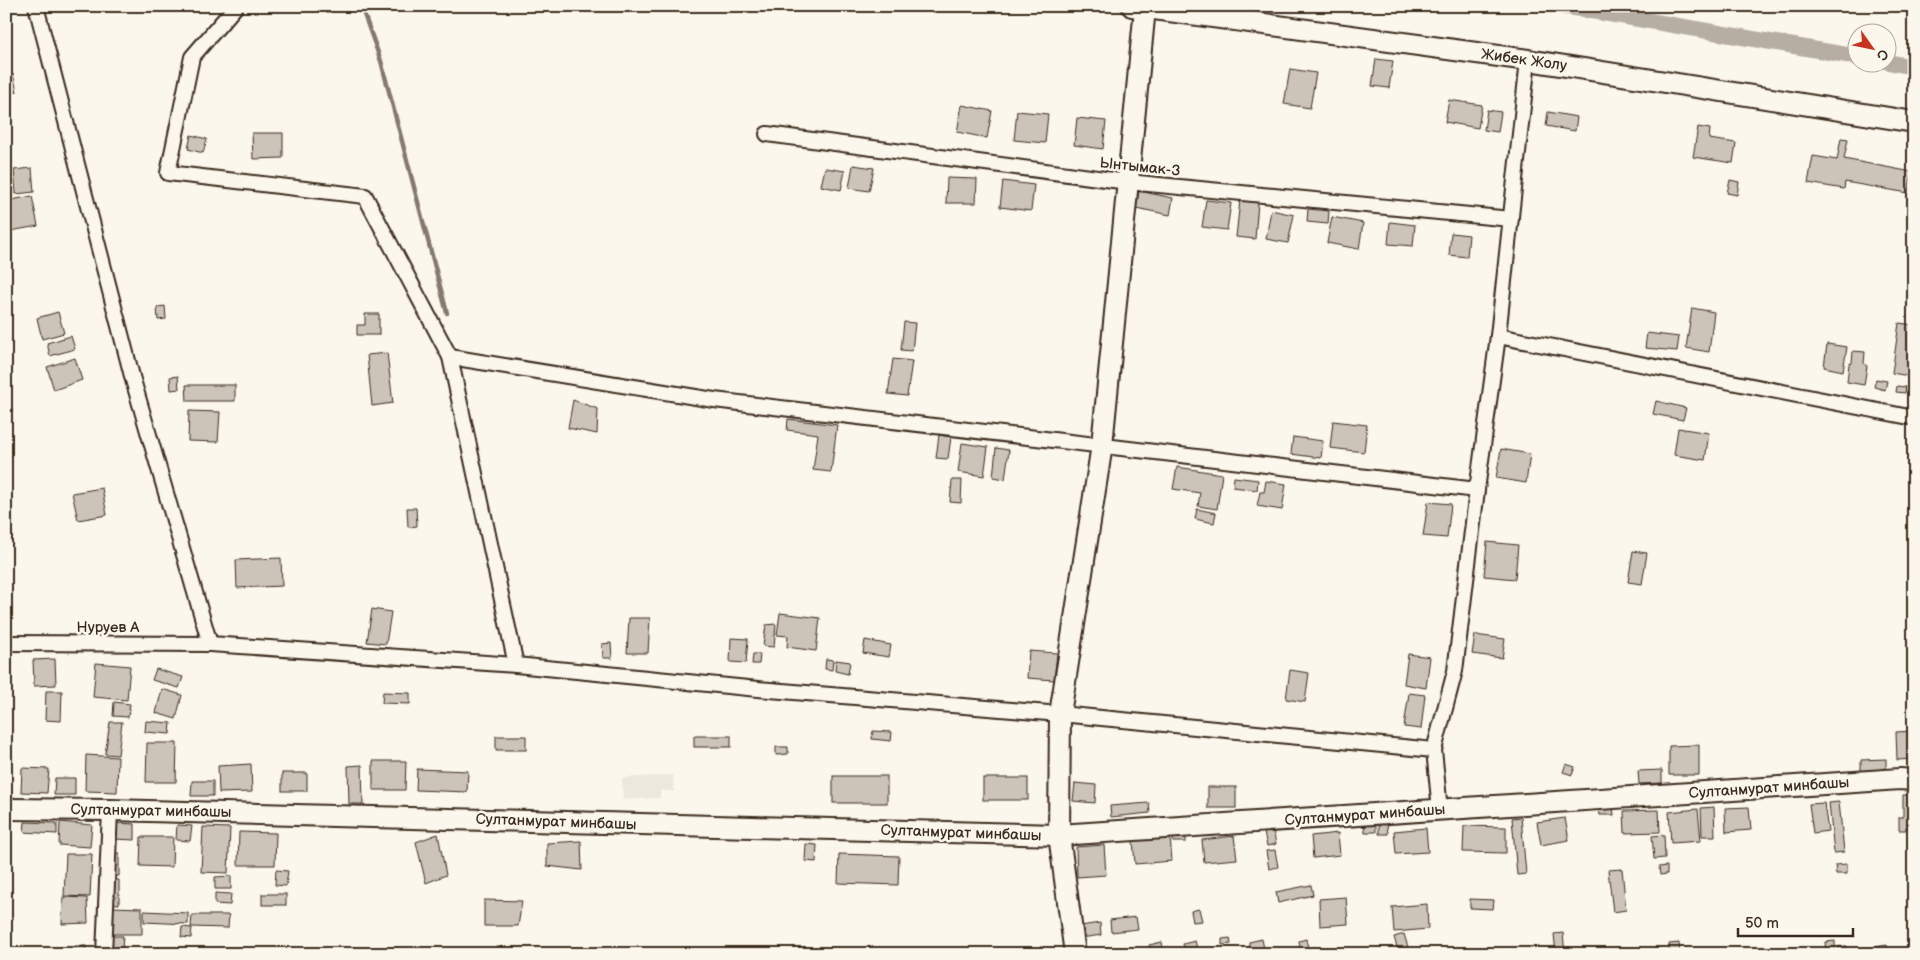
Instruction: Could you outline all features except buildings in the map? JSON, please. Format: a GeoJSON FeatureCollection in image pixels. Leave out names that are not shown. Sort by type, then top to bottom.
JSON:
{"type":"FeatureCollection","features":[{"type":"Feature","properties":{"kind":"street"},"geometry":{"type":"LineString","coordinates":[[36,6],[133,380],[210,644]]}},
{"type":"Feature","properties":{"kind":"street"},"geometry":{"type":"LineString","coordinates":[[236,6],[192,57],[168,172],[365,196],[450,357],[516,665]]}},
{"type":"Feature","properties":{"kind":"street"},"geometry":{"type":"LineString","coordinates":[[1075,954],[1059,835],[1060,714],[1102,445],[1128,182],[1139,7]]}},
{"type":"Feature","properties":{"kind":"street","name":"Жибек Жолу"},"geometry":{"type":"LineString","coordinates":[[1139,7],[1528,60],[1914,122]]}},
{"type":"Feature","properties":{"kind":"street"},"geometry":{"type":"LineString","coordinates":[[1440,810],[1434,750],[1455,671],[1498,336],[1528,60]]}},
{"type":"Feature","properties":{"kind":"street","name":"Ынтымак-3"},"geometry":{"type":"LineString","coordinates":[[766,134],[1128,182],[1511,219]]}},
{"type":"Feature","properties":{"kind":"street"},"geometry":{"type":"LineString","coordinates":[[1498,336],[1914,418]]}},
{"type":"Feature","properties":{"kind":"street"},"geometry":{"type":"LineString","coordinates":[[450,357],[714,400],[1477,490]]}},
{"type":"Feature","properties":{"kind":"street","name":"Нуруев А"},"geometry":{"type":"LineString","coordinates":[[6,643],[210,644],[516,665],[1434,750]]}},
{"type":"Feature","properties":{"kind":"street","name":"Султанмурат минбашы"},"geometry":{"type":"LineString","coordinates":[[6,809],[110,810],[1059,835],[1900,779],[1914,780]]}},
{"type":"Feature","properties":{"kind":"street"},"geometry":{"type":"LineString","coordinates":[[104,954],[110,810]]}},
{"type":"Feature","properties":{"kind":"shaded area"},"geometry":{"type":"Polygon","coordinates":[[[673,775],[674,791],[660,791],[660,798],[623,800],[622,778],[673,775]]]}},
{"type":"Feature","properties":{"kind":"waterway"},"geometry":{"type":"LineString","coordinates":[[361,6],[381,61],[447,313]]}},
{"type":"Feature","properties":{"kind":"waterway"},"geometry":{"type":"LineString","coordinates":[[1563,6],[1848,55]]}},
{"type":"Feature","properties":{"kind":"waterway"},"geometry":{"type":"LineString","coordinates":[[1898,64],[1914,67]]}}]}
